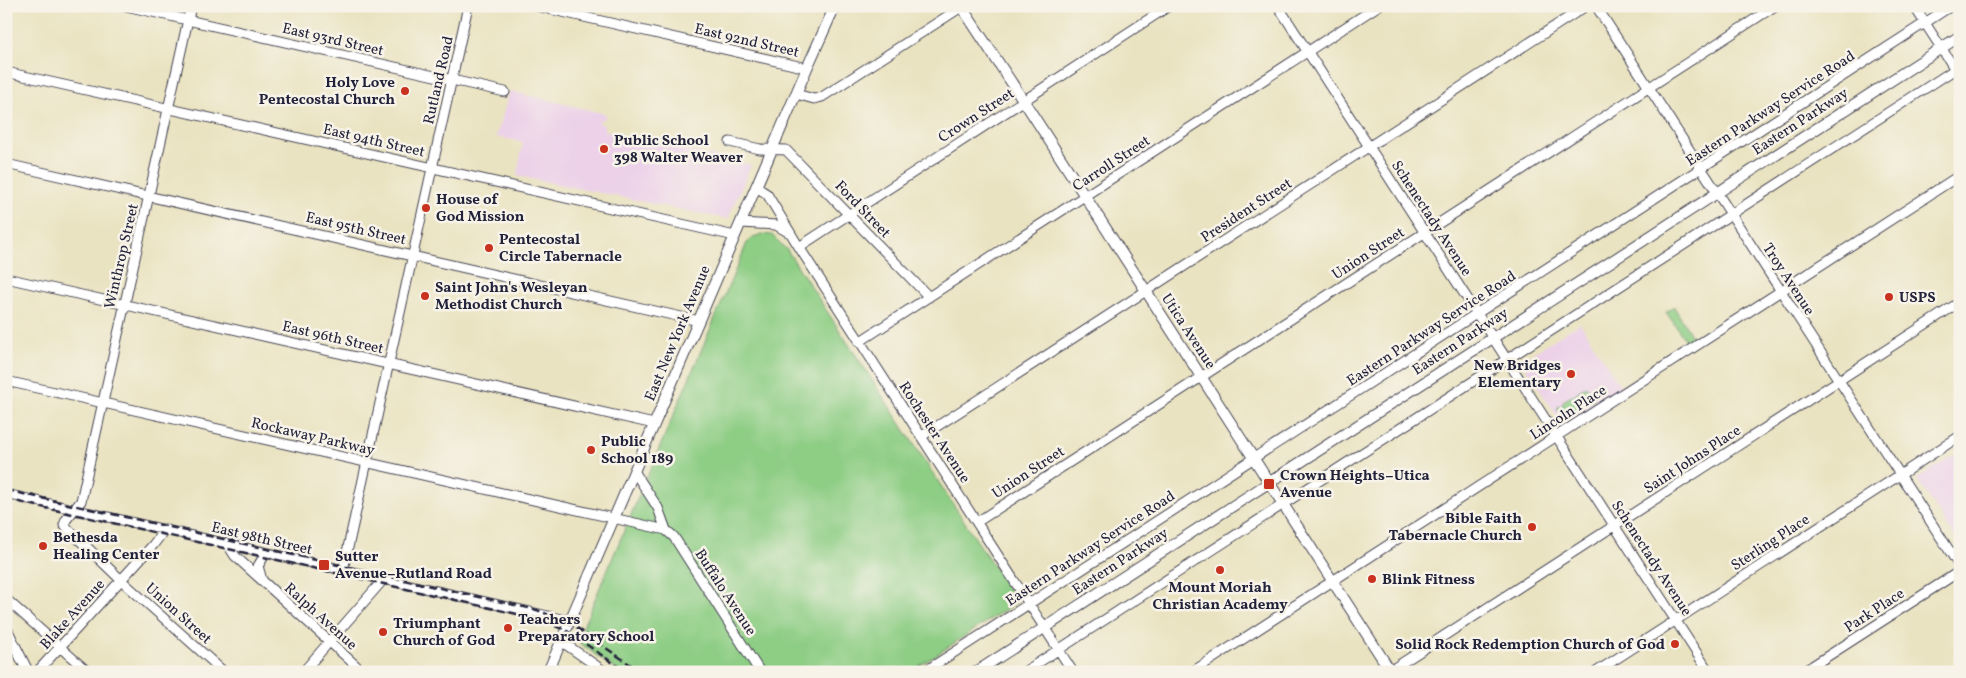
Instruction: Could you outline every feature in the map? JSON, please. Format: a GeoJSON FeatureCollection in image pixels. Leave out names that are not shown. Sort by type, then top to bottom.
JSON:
{"type":"FeatureCollection","features":[{"type":"Feature","properties":{"kind":"main road","name":"East New York Avenue"},"geometry":{"type":"LineString","coordinates":[[548,672],[835,6]]}},
{"type":"Feature","properties":{"kind":"main road","name":"Utica Avenue"},"geometry":{"type":"LineString","coordinates":[[962,7],[1390,671]]}},
{"type":"Feature","properties":{"kind":"main road","name":"Eastern Parkway"},"geometry":{"type":"LineString","coordinates":[[976,672],[1960,36]]}},
{"type":"Feature","properties":{"kind":"main road"},"geometry":{"type":"LineString","coordinates":[[6,628],[28,672]]}},
{"type":"Feature","properties":{"kind":"street","name":"East 93rd Street"},"geometry":{"type":"LineString","coordinates":[[126,6],[505,92]]}},
{"type":"Feature","properties":{"kind":"street","name":"Winthrop Street"},"geometry":{"type":"LineString","coordinates":[[74,510],[81,501],[191,6]]}},
{"type":"Feature","properties":{"kind":"street","name":"Rutland Road"},"geometry":{"type":"LineString","coordinates":[[343,570],[468,6]]}},
{"type":"Feature","properties":{"kind":"street","name":"East 92nd Street"},"geometry":{"type":"LineString","coordinates":[[536,6],[807,68]]}},
{"type":"Feature","properties":{"kind":"street","name":"Crown Street"},"geometry":{"type":"LineString","coordinates":[[798,248],[1169,6]]}},
{"type":"Feature","properties":{"kind":"street","name":"Schenectady Avenue"},"geometry":{"type":"LineString","coordinates":[[1278,6],[1709,672]]}},
{"type":"Feature","properties":{"kind":"street","name":"Carroll Street"},"geometry":{"type":"LineString","coordinates":[[859,342],[1378,6]]}},
{"type":"Feature","properties":{"kind":"street","name":"President Street"},"geometry":{"type":"LineString","coordinates":[[922,436],[1586,6]]}},
{"type":"Feature","properties":{"kind":"street","name":"Troy Avenue"},"geometry":{"type":"LineString","coordinates":[[1596,6],[1960,567]]}},
{"type":"Feature","properties":{"kind":"street","name":"Union Street"},"geometry":{"type":"LineString","coordinates":[[976,522],[1775,6]]}},
{"type":"Feature","properties":{"kind":"street"},"geometry":{"type":"LineString","coordinates":[[1024,672],[1730,214],[1958,71],[1914,6]]}},
{"type":"Feature","properties":{"kind":"street","name":"Eastern Parkway Service Road"},"geometry":{"type":"LineString","coordinates":[[924,672],[1951,6]]}},
{"type":"Feature","properties":{"kind":"street"},"geometry":{"type":"LineString","coordinates":[[796,94],[814,99],[822,97],[962,7]]}},
{"type":"Feature","properties":{"kind":"street","name":"East 94th Street"},"geometry":{"type":"LineString","coordinates":[[6,72],[735,236]]}},
{"type":"Feature","properties":{"kind":"street"},"geometry":{"type":"LineString","coordinates":[[730,142],[772,150]]}},
{"type":"Feature","properties":{"kind":"street","name":"Ford Street"},"geometry":{"type":"LineString","coordinates":[[772,150],[786,150],[929,297]]}},
{"type":"Feature","properties":{"kind":"street","name":"East 95th Street"},"geometry":{"type":"LineString","coordinates":[[6,164],[699,321]]}},
{"type":"Feature","properties":{"kind":"street","name":"Lincoln Place"},"geometry":{"type":"LineString","coordinates":[[1192,672],[1960,175]]}},
{"type":"Feature","properties":{"kind":"street","name":"Rochester Avenue"},"geometry":{"type":"LineString","coordinates":[[756,187],[767,194],[798,248],[922,436],[1073,672]]}},
{"type":"Feature","properties":{"kind":"street"},"geometry":{"type":"LineString","coordinates":[[741,223],[776,225],[789,232]]}},
{"type":"Feature","properties":{"kind":"street","name":"East 96th Street"},"geometry":{"type":"LineString","coordinates":[[6,278],[654,424]]}},
{"type":"Feature","properties":{"kind":"street","name":"Saint Johns Place"},"geometry":{"type":"LineString","coordinates":[[1390,671],[1960,302]]}},
{"type":"Feature","properties":{"kind":"street","name":"Rockaway Parkway"},"geometry":{"type":"LineString","coordinates":[[6,381],[614,517]]}},
{"type":"Feature","properties":{"kind":"street","name":"Sterling Place"},"geometry":{"type":"LineString","coordinates":[[1596,672],[1960,436]]}},
{"type":"Feature","properties":{"kind":"street","name":"Buffalo Avenue"},"geometry":{"type":"LineString","coordinates":[[634,471],[658,508],[666,530],[674,537],[760,672]]}},
{"type":"Feature","properties":{"kind":"street","name":"East 98th Street"},"geometry":{"type":"LineString","coordinates":[[6,494],[570,621]]}},
{"type":"Feature","properties":{"kind":"street","name":"Union Street"},"geometry":{"type":"LineString","coordinates":[[74,510],[64,526],[224,672]]}},
{"type":"Feature","properties":{"kind":"street"},"geometry":{"type":"LineString","coordinates":[[614,517],[666,530]]}},
{"type":"Feature","properties":{"kind":"street","name":"Blake Avenue"},"geometry":{"type":"LineString","coordinates":[[37,672],[165,529]]}},
{"type":"Feature","properties":{"kind":"street","name":"Ralph Avenue"},"geometry":{"type":"LineString","coordinates":[[228,545],[235,556],[363,672]]}},
{"type":"Feature","properties":{"kind":"street"},"geometry":{"type":"LineString","coordinates":[[262,580],[258,566],[266,553]]}},
{"type":"Feature","properties":{"kind":"street","name":"Park Place"},"geometry":{"type":"LineString","coordinates":[[1803,672],[1960,571]]}},
{"type":"Feature","properties":{"kind":"street"},"geometry":{"type":"LineString","coordinates":[[303,672],[383,580]]}},
{"type":"Feature","properties":{"kind":"street"},"geometry":{"type":"LineString","coordinates":[[6,598],[88,672]]}},
{"type":"Feature","properties":{"kind":"street"},"geometry":{"type":"LineString","coordinates":[[561,641],[605,672]]}},
{"type":"Feature","properties":{"kind":"shaded area","name":"Public School 398 Walter Weaver"},"geometry":{"type":"Polygon","coordinates":[[[510,91],[606,114],[604,120],[600,119],[599,123],[605,125],[604,131],[751,165],[728,219],[517,176],[523,142],[496,137],[510,91]]]}},
{"type":"Feature","properties":{"kind":"shaded area","name":"New Bridges Elementary"},"geometry":{"type":"Polygon","coordinates":[[[1580,323],[1621,387],[1563,425],[1521,361],[1580,323]]]}},
{"type":"Feature","properties":{"kind":"shaded area"},"geometry":{"type":"Polygon","coordinates":[[[1960,451],[1960,545],[1917,479],[1960,451]]]}},
{"type":"Feature","properties":{"kind":"green space"},"geometry":{"type":"Polygon","coordinates":[[[761,234],[772,235],[787,250],[1017,602],[910,672],[619,672],[577,641],[747,243],[752,238],[761,234]]]}},
{"type":"Feature","properties":{"kind":"green space"},"geometry":{"type":"Polygon","coordinates":[[[1674,307],[1694,340],[1688,344],[1666,312],[1674,307]]]}},
{"type":"Feature","properties":{"kind":"green space"},"geometry":{"type":"Polygon","coordinates":[[[1586,386],[1595,399],[1584,406],[1582,403],[1580,409],[1570,415],[1561,415],[1557,408],[1560,406],[1562,408],[1563,401],[1573,395],[1577,396],[1576,393],[1586,386]]]}},
{"type":"Feature","properties":{"kind":"railway"},"geometry":{"type":"LineString","coordinates":[[6,490],[537,610],[571,624],[641,672]]}},
{"type":"Feature","properties":{"kind":"railway"},"geometry":{"type":"LineString","coordinates":[[6,499],[535,618],[567,631],[626,672]]}},
{"type":"Feature","properties":{"kind":"place","name":"Holy Love Pentecostal Church"},"geometry":{"type":"Point","coordinates":[405,91]}},
{"type":"Feature","properties":{"kind":"place","name":"Public School 398 Walter Weaver"},"geometry":{"type":"Point","coordinates":[604,149]}},
{"type":"Feature","properties":{"kind":"place","name":"House of God Mission"},"geometry":{"type":"Point","coordinates":[426,208]}},
{"type":"Feature","properties":{"kind":"place","name":"Pentecostal Circle Tabernacle"},"geometry":{"type":"Point","coordinates":[489,248]}},
{"type":"Feature","properties":{"kind":"place","name":"Saint John's Wesleyan Methodist Church"},"geometry":{"type":"Point","coordinates":[425,296]}},
{"type":"Feature","properties":{"kind":"place","name":"USPS"},"geometry":{"type":"Point","coordinates":[1889,297]}},
{"type":"Feature","properties":{"kind":"place","name":"New Bridges Elementary"},"geometry":{"type":"Point","coordinates":[1571,374]}},
{"type":"Feature","properties":{"kind":"place","name":"Public School 189"},"geometry":{"type":"Point","coordinates":[591,450]}},
{"type":"Feature","properties":{"kind":"place","name":"Crown Heights–Utica Avenue"},"geometry":{"type":"Point","coordinates":[1269,484]}},
{"type":"Feature","properties":{"kind":"place","name":"Bible Faith Tabernacle Church"},"geometry":{"type":"Point","coordinates":[1532,527]}},
{"type":"Feature","properties":{"kind":"place","name":"Bethesda Healing Center"},"geometry":{"type":"Point","coordinates":[43,546]}},
{"type":"Feature","properties":{"kind":"place","name":"Sutter Avenue–Rutland Road"},"geometry":{"type":"Point","coordinates":[324,565]}},
{"type":"Feature","properties":{"kind":"place","name":"Mount Moriah Christian Academy"},"geometry":{"type":"Point","coordinates":[1220,570]}},
{"type":"Feature","properties":{"kind":"place","name":"Blink Fitness"},"geometry":{"type":"Point","coordinates":[1372,579]}},
{"type":"Feature","properties":{"kind":"place","name":"Teachers Preparatory School"},"geometry":{"type":"Point","coordinates":[508,628]}},
{"type":"Feature","properties":{"kind":"place","name":"Triumphant Church of God"},"geometry":{"type":"Point","coordinates":[383,632]}},
{"type":"Feature","properties":{"kind":"place","name":"Solid Rock Redemption Church of God"},"geometry":{"type":"Point","coordinates":[1675,644]}}]}
